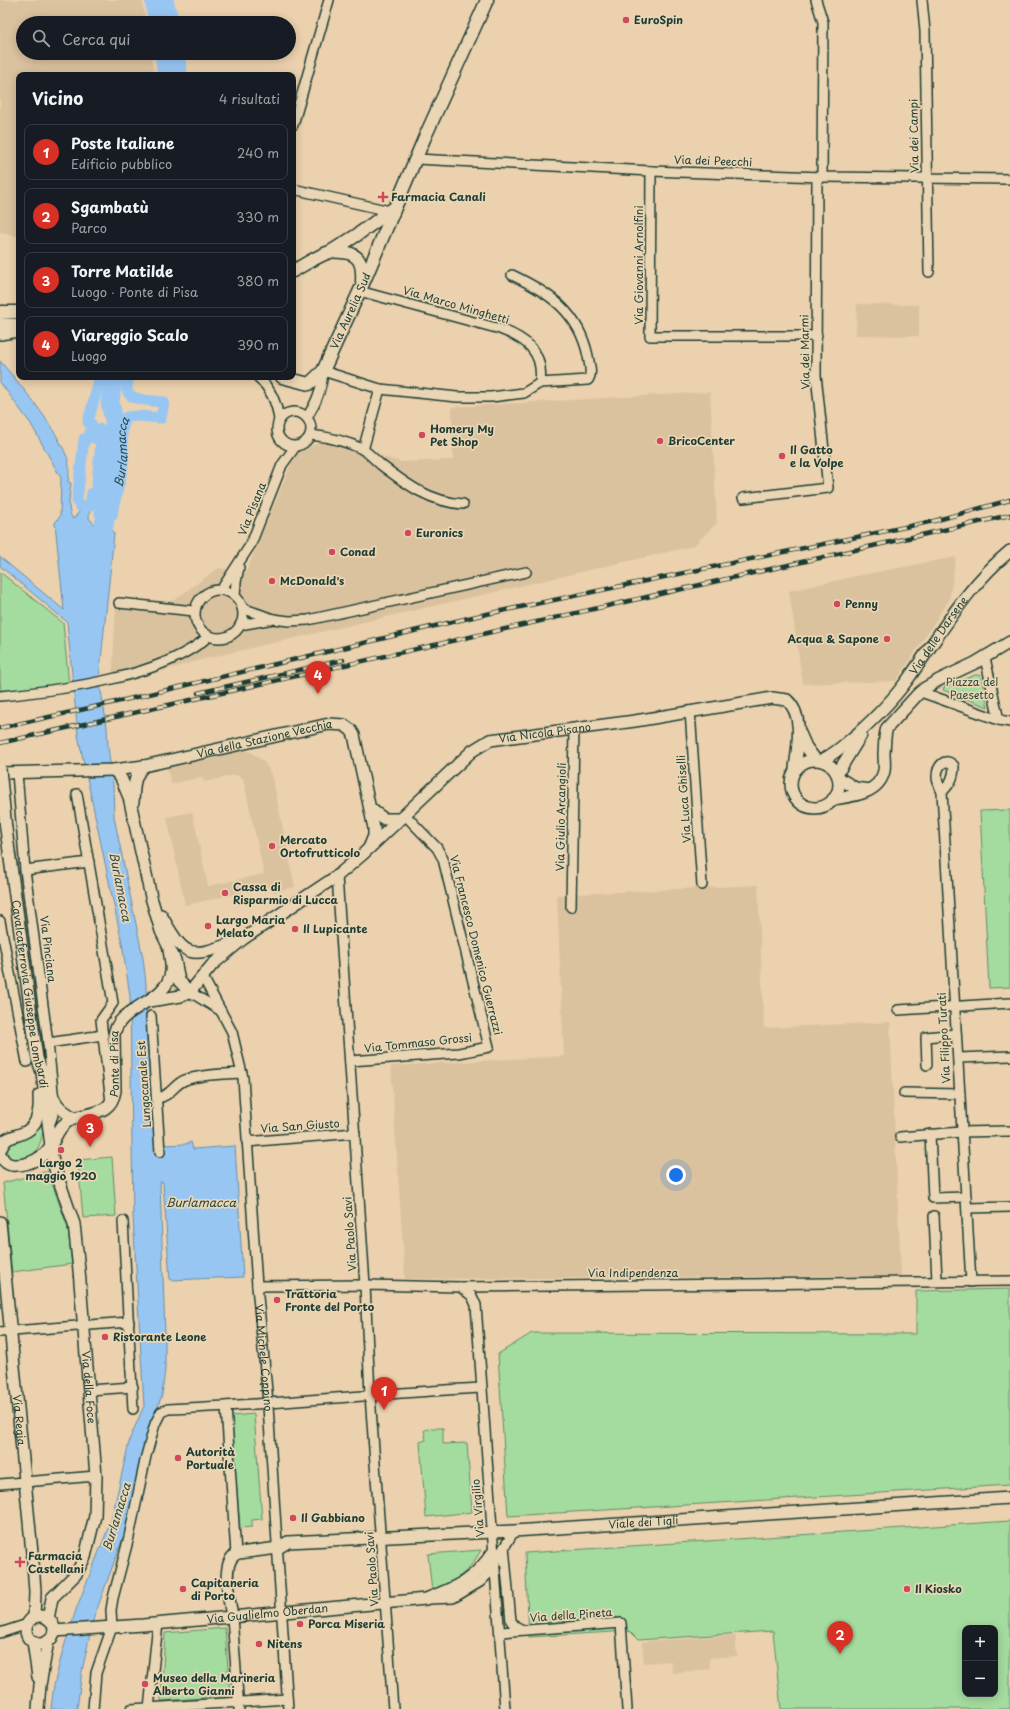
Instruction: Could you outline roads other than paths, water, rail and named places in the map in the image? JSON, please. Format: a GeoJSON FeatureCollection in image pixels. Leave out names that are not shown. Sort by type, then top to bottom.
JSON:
{"type":"FeatureCollection","features":[{"type":"Feature","properties":{"kind":"main road","name":"Via Aurelia Sud"},"geometry":{"type":"LineString","coordinates":[[323,371],[360,288],[393,208],[487,0]]}},
{"type":"Feature","properties":{"kind":"main road"},"geometry":{"type":"LineString","coordinates":[[296,269],[330,252],[357,235],[393,208]]}},
{"type":"Feature","properties":{"kind":"main road"},"geometry":{"type":"LineString","coordinates":[[330,252],[348,252],[357,256],[362,265],[360,288]]}},
{"type":"Feature","properties":{"kind":"main road"},"geometry":{"type":"LineString","coordinates":[[0,312],[16,312]]}},
{"type":"Feature","properties":{"kind":"main road"},"geometry":{"type":"LineString","coordinates":[[0,324],[16,324]]}},
{"type":"Feature","properties":{"kind":"main road"},"geometry":{"type":"LineString","coordinates":[[294,380],[309,384],[323,371]]}},
{"type":"Feature","properties":{"kind":"street"},"geometry":{"type":"LineString","coordinates":[[296,115],[329,0]]}},
{"type":"Feature","properties":{"kind":"street","name":"Via dei Marmi"},"geometry":{"type":"LineString","coordinates":[[743,498],[828,488],[816,375],[823,22],[816,0]]}},
{"type":"Feature","properties":{"kind":"street","name":"Via dei Campi"},"geometry":{"type":"LineString","coordinates":[[922,0],[925,39],[926,177],[929,272]]}},
{"type":"Feature","properties":{"kind":"street","name":"Via dei Peecchi"},"geometry":{"type":"LineString","coordinates":[[416,159],[652,171],[820,177],[1010,179]]}},
{"type":"Feature","properties":{"kind":"street","name":"Via Giovanni Arnolfini"},"geometry":{"type":"LineString","coordinates":[[652,171],[650,336],[817,336]]}},
{"type":"Feature","properties":{"kind":"street"},"geometry":{"type":"LineString","coordinates":[[296,190],[393,208]]}},
{"type":"Feature","properties":{"kind":"street"},"geometry":{"type":"LineString","coordinates":[[323,371],[380,389],[457,397],[491,397],[524,393],[540,383],[585,382],[588,380],[591,372],[585,346],[573,319],[550,296],[533,285],[512,275]]}},
{"type":"Feature","properties":{"kind":"street","name":"Via Marco Minghetti"},"geometry":{"type":"LineString","coordinates":[[360,288],[500,328],[516,335],[530,345],[538,358],[542,374],[540,383]]}},
{"type":"Feature","properties":{"kind":"street"},"geometry":{"type":"LineString","coordinates":[[0,334],[16,331]]}},
{"type":"Feature","properties":{"kind":"street","name":"Via Aurelia Sud"},"geometry":{"type":"LineString","coordinates":[[307,417],[319,396],[323,371]]}},
{"type":"Feature","properties":{"kind":"street"},"geometry":{"type":"LineString","coordinates":[[261,380],[272,395],[276,405],[279,420],[277,430],[281,441],[295,447],[305,444],[311,435],[312,425],[307,417],[302,414],[292,412],[283,416],[279,420]]}},
{"type":"Feature","properties":{"kind":"street"},"geometry":{"type":"LineString","coordinates":[[363,450],[380,389]]}},
{"type":"Feature","properties":{"kind":"street"},"geometry":{"type":"LineString","coordinates":[[311,435],[330,438],[363,450],[419,492],[438,500],[463,504]]}},
{"type":"Feature","properties":{"kind":"street","name":"Via Pisana"},"geometry":{"type":"LineString","coordinates":[[281,441],[282,465]]}},
{"type":"Feature","properties":{"kind":"street","name":"Via Pisana"},"geometry":{"type":"LineString","coordinates":[[221,590],[241,560],[257,531],[282,465],[295,447]]}},
{"type":"Feature","properties":{"kind":"street","name":"Via delle Darsene"},"geometry":{"type":"LineString","coordinates":[[819,760],[835,753],[870,723],[908,679],[953,613],[971,590],[991,568],[1010,551]]}},
{"type":"Feature","properties":{"kind":"street","name":"Via Pisana"},"geometry":{"type":"LineString","coordinates":[[235,596],[236,582],[241,560]]}},
{"type":"Feature","properties":{"kind":"street"},"geometry":{"type":"LineString","coordinates":[[242,608],[273,619],[289,621],[308,620],[526,572]]}},
{"type":"Feature","properties":{"kind":"street"},"geometry":{"type":"LineString","coordinates":[[221,590],[235,596],[242,608],[243,618],[240,626],[234,632],[226,637],[217,638],[209,636],[197,626],[194,611],[196,605],[209,591],[221,590]]}},
{"type":"Feature","properties":{"kind":"street"},"geometry":{"type":"LineString","coordinates":[[119,603],[194,611]]}},
{"type":"Feature","properties":{"kind":"street"},"geometry":{"type":"LineString","coordinates":[[240,626],[273,619]]}},
{"type":"Feature","properties":{"kind":"street"},"geometry":{"type":"LineString","coordinates":[[0,696],[61,690],[114,678],[173,659],[188,651],[209,636]]}},
{"type":"Feature","properties":{"kind":"street"},"geometry":{"type":"LineString","coordinates":[[870,790],[878,784],[884,772],[885,735],[887,728],[921,692],[939,680],[985,658],[1010,642]]}},
{"type":"Feature","properties":{"kind":"street"},"geometry":{"type":"LineString","coordinates":[[985,658],[999,720]]}},
{"type":"Feature","properties":{"kind":"street"},"geometry":{"type":"LineString","coordinates":[[921,692],[999,720],[1010,722]]}},
{"type":"Feature","properties":{"kind":"street","name":"Via Nicola Pisano"},"geometry":{"type":"LineString","coordinates":[[243,939],[337,876],[368,850],[472,751],[484,743],[499,738],[690,712],[766,698],[783,699],[789,702],[793,708],[798,730],[806,747],[819,760],[831,765],[838,776],[855,788],[870,790]]}},
{"type":"Feature","properties":{"kind":"street","name":"Via Luca Ghiselli"},"geometry":{"type":"LineString","coordinates":[[690,712],[702,885]]}},
{"type":"Feature","properties":{"kind":"street","name":"Via delle Darsene"},"geometry":{"type":"LineString","coordinates":[[838,776],[870,723]]}},
{"type":"Feature","properties":{"kind":"street","name":"Via della Stazione Vecchia"},"geometry":{"type":"LineString","coordinates":[[144,766],[329,724],[341,724],[348,727],[354,735],[371,809],[374,832],[368,850]]}},
{"type":"Feature","properties":{"kind":"street","name":"Via Giulio Arcangioli"},"geometry":{"type":"LineString","coordinates":[[571,907],[574,729]]}},
{"type":"Feature","properties":{"kind":"street","name":"Via Nicola Pisano"},"geometry":{"type":"LineString","coordinates":[[798,730],[795,770],[791,778],[791,788],[795,797],[802,804],[810,808],[818,808],[825,806],[833,799],[855,795],[870,790]]}},
{"type":"Feature","properties":{"kind":"street"},"geometry":{"type":"LineString","coordinates":[[795,770],[804,762],[819,760]]}},
{"type":"Feature","properties":{"kind":"street"},"geometry":{"type":"LineString","coordinates":[[0,773],[114,770],[144,766]]}},
{"type":"Feature","properties":{"kind":"street"},"geometry":{"type":"LineString","coordinates":[[133,810],[135,778],[144,766]]}},
{"type":"Feature","properties":{"kind":"street","name":"Cavalcaferrovia Giuseppe Lombardi"},"geometry":{"type":"LineString","coordinates":[[0,770],[3,825],[32,1060],[42,1072],[50,1147]]}},
{"type":"Feature","properties":{"kind":"street"},"geometry":{"type":"LineString","coordinates":[[114,770],[124,783],[133,810],[151,897],[161,931],[175,960],[179,981],[190,992],[221,1011]]}},
{"type":"Feature","properties":{"kind":"street","name":"Via Pinciana"},"geometry":{"type":"LineString","coordinates":[[17,773],[25,870],[48,1043],[54,1101],[53,1115],[49,1128]]}},
{"type":"Feature","properties":{"kind":"street"},"geometry":{"type":"LineString","coordinates":[[833,799],[838,790],[838,776]]}},
{"type":"Feature","properties":{"kind":"street","name":"Via Filippo Turati"},"geometry":{"type":"LineString","coordinates":[[942,792],[971,1282]]}},
{"type":"Feature","properties":{"kind":"street"},"geometry":{"type":"LineString","coordinates":[[77,794],[113,1003],[101,1020],[110,1102]]}},
{"type":"Feature","properties":{"kind":"street"},"geometry":{"type":"LineString","coordinates":[[371,809],[384,819],[403,817]]}},
{"type":"Feature","properties":{"kind":"street","name":"Via Francesco Domenico Guerrazzi"},"geometry":{"type":"LineString","coordinates":[[403,817],[437,848],[443,859],[489,1047]]}},
{"type":"Feature","properties":{"kind":"street"},"geometry":{"type":"LineString","coordinates":[[3,825],[21,820]]}},
{"type":"Feature","properties":{"kind":"street"},"geometry":{"type":"LineString","coordinates":[[25,870],[89,862]]}},
{"type":"Feature","properties":{"kind":"street","name":"Via Paolo Savi"},"geometry":{"type":"LineString","coordinates":[[337,876],[365,1284],[370,1395],[382,1538],[393,1709]]}},
{"type":"Feature","properties":{"kind":"street"},"geometry":{"type":"LineString","coordinates":[[151,897],[175,938],[182,947],[190,952],[200,953],[243,939]]}},
{"type":"Feature","properties":{"kind":"street"},"geometry":{"type":"LineString","coordinates":[[0,921],[2,944],[32,1060],[39,1102],[37,1120],[28,1131],[4,1138],[0,1150]]}},
{"type":"Feature","properties":{"kind":"street"},"geometry":{"type":"LineString","coordinates":[[150,1001],[178,996],[190,992],[212,965],[243,939]]}},
{"type":"Feature","properties":{"kind":"street"},"geometry":{"type":"LineString","coordinates":[[150,1001],[170,978],[172,967],[170,950]]}},
{"type":"Feature","properties":{"kind":"street","name":"Via Michele Coppino"},"geometry":{"type":"LineString","coordinates":[[203,977],[234,1038],[242,1073],[257,1286],[268,1403],[288,1709]]}},
{"type":"Feature","properties":{"kind":"street","name":"Ponte di Pisa"},"geometry":{"type":"LineString","coordinates":[[75,1118],[105,1109],[110,1102],[115,1091],[115,1030],[124,1017],[150,1001]]}},
{"type":"Feature","properties":{"kind":"street"},"geometry":{"type":"LineString","coordinates":[[898,1010],[1010,1003]]}},
{"type":"Feature","properties":{"kind":"street","name":"Lungocanale Est"},"geometry":{"type":"LineString","coordinates":[[151,1016],[160,1152]]}},
{"type":"Feature","properties":{"kind":"street"},"geometry":{"type":"LineString","coordinates":[[927,1064],[926,1037],[956,1034]]}},
{"type":"Feature","properties":{"kind":"street"},"geometry":{"type":"LineString","coordinates":[[48,1043],[103,1035]]}},
{"type":"Feature","properties":{"kind":"street","name":"Via Tommaso Grossi"},"geometry":{"type":"LineString","coordinates":[[350,1061],[459,1053],[489,1047]]}},
{"type":"Feature","properties":{"kind":"street"},"geometry":{"type":"LineString","coordinates":[[958,1058],[1010,1056]]}},
{"type":"Feature","properties":{"kind":"street"},"geometry":{"type":"LineString","coordinates":[[0,1154],[9,1165],[21,1165],[36,1160],[50,1147],[59,1130],[75,1118],[61,1110],[54,1101],[42,1072]]}},
{"type":"Feature","properties":{"kind":"street"},"geometry":{"type":"LineString","coordinates":[[156,1098],[167,1095],[181,1081],[190,1078],[242,1073]]}},
{"type":"Feature","properties":{"kind":"street"},"geometry":{"type":"LineString","coordinates":[[904,1093],[960,1094]]}},
{"type":"Feature","properties":{"kind":"street"},"geometry":{"type":"LineString","coordinates":[[900,1137],[961,1132],[1010,1131]]}},
{"type":"Feature","properties":{"kind":"street","name":"Via San Giusto"},"geometry":{"type":"LineString","coordinates":[[247,1142],[355,1134]]}},
{"type":"Feature","properties":{"kind":"street"},"geometry":{"type":"LineString","coordinates":[[930,1134],[933,1198],[966,1198]]}},
{"type":"Feature","properties":{"kind":"street","name":"Via della Foce"},"geometry":{"type":"LineString","coordinates":[[48,1619],[52,1598],[78,1570],[87,1550],[95,1516],[96,1476],[74,1224],[54,1168],[50,1147]]}},
{"type":"Feature","properties":{"kind":"street"},"geometry":{"type":"LineString","coordinates":[[967,1208],[1010,1207]]}},
{"type":"Feature","properties":{"kind":"street"},"geometry":{"type":"LineString","coordinates":[[934,1216],[937,1281]]}},
{"type":"Feature","properties":{"kind":"street"},"geometry":{"type":"LineString","coordinates":[[123,1221],[133,1409]]}},
{"type":"Feature","properties":{"kind":"street","name":"Via Regia"},"geometry":{"type":"LineString","coordinates":[[0,1222],[5,1331],[25,1482],[35,1592],[31,1621]]}},
{"type":"Feature","properties":{"kind":"street","name":"Via Indipendenza"},"geometry":{"type":"LineString","coordinates":[[257,1286],[365,1284],[460,1287],[1010,1281]]}},
{"type":"Feature","properties":{"kind":"street"},"geometry":{"type":"LineString","coordinates":[[476,1305],[480,1293],[487,1286]]}},
{"type":"Feature","properties":{"kind":"street"},"geometry":{"type":"LineString","coordinates":[[460,1287],[472,1296],[476,1305]]}},
{"type":"Feature","properties":{"kind":"street","name":"Via Virgilio"},"geometry":{"type":"LineString","coordinates":[[476,1305],[491,1531],[498,1553],[505,1709]]}},
{"type":"Feature","properties":{"kind":"street"},"geometry":{"type":"LineString","coordinates":[[5,1331],[129,1322]]}},
{"type":"Feature","properties":{"kind":"street"},"geometry":{"type":"LineString","coordinates":[[89,1390],[132,1387]]}},
{"type":"Feature","properties":{"kind":"street"},"geometry":{"type":"LineString","coordinates":[[93,1709],[96,1673],[110,1627],[112,1605],[129,1537],[146,1456],[157,1419],[164,1410],[226,1407],[370,1395],[482,1388]]}},
{"type":"Feature","properties":{"kind":"street"},"geometry":{"type":"LineString","coordinates":[[226,1407],[236,1554],[229,1563],[227,1571],[239,1706]]}},
{"type":"Feature","properties":{"kind":"street"},"geometry":{"type":"LineString","coordinates":[[0,1484],[96,1476]]}},
{"type":"Feature","properties":{"kind":"street","name":"Viale dei Tigli"},"geometry":{"type":"LineString","coordinates":[[236,1554],[278,1548],[288,1542],[514,1531],[1010,1498]]}},
{"type":"Feature","properties":{"kind":"street"},"geometry":{"type":"LineString","coordinates":[[498,1553],[514,1531]]}},
{"type":"Feature","properties":{"kind":"street","name":"Via Guglielmo Oberdan"},"geometry":{"type":"LineString","coordinates":[[58,1631],[426,1599],[448,1590],[470,1578],[498,1553]]}},
{"type":"Feature","properties":{"kind":"street","name":"Via della Pineta"},"geometry":{"type":"LineString","coordinates":[[498,1553],[511,1621],[515,1626],[523,1630]]}},
{"type":"Feature","properties":{"kind":"street"},"geometry":{"type":"LineString","coordinates":[[0,1633],[40,1616],[48,1619],[58,1631],[48,1641],[42,1643],[32,1641]]}},
{"type":"Feature","properties":{"kind":"street"},"geometry":{"type":"LineString","coordinates":[[31,1621],[27,1632],[32,1641],[40,1685]]}},
{"type":"Feature","properties":{"kind":"street"},"geometry":{"type":"LineString","coordinates":[[149,1708],[158,1623]]}},
{"type":"Feature","properties":{"kind":"street","name":"Via della Pineta"},"geometry":{"type":"LineString","coordinates":[[501,1632],[621,1623],[627,1709]]}},
{"type":"Feature","properties":{"kind":"street"},"geometry":{"type":"LineString","coordinates":[[38,1709],[40,1685],[48,1641]]}},
{"type":"Feature","properties":{"kind":"street"},"geometry":{"type":"LineString","coordinates":[[131,1709],[239,1706],[287,1699]]}},
{"type":"Feature","properties":{"kind":"water","name":"Burlamacca"},"geometry":{"type":"Polygon","coordinates":[[[0,361],[46,419],[61,444],[69,466],[68,482],[71,483],[69,506],[73,519],[79,512],[80,506],[90,506],[89,518],[94,524],[99,520],[100,513],[112,515],[111,528],[114,534],[99,679],[107,727],[113,785],[114,817],[143,958],[146,984],[147,1043],[152,1101],[163,1145],[186,1144],[191,1142],[193,1149],[235,1146],[243,1277],[170,1280],[163,1182],[160,1182],[165,1336],[165,1369],[162,1395],[154,1417],[125,1532],[93,1620],[82,1671],[77,1709],[51,1709],[54,1685],[63,1650],[77,1607],[111,1521],[130,1438],[144,1406],[133,1216],[130,996],[122,943],[78,735],[67,622],[0,566],[0,557],[64,610],[55,523],[60,516],[61,478],[31,424],[0,382],[0,361]]]}},
{"type":"Feature","properties":{"kind":"waterway","name":"Burlamacca"},"geometry":{"type":"LineString","coordinates":[[150,0],[153,16]]}},
{"type":"Feature","properties":{"kind":"waterway","name":"Burlamacca"},"geometry":{"type":"LineString","coordinates":[[155,0],[158,16]]}},
{"type":"Feature","properties":{"kind":"waterway","name":"Burlamacca"},"geometry":{"type":"LineString","coordinates":[[168,0],[172,16]]}},
{"type":"Feature","properties":{"kind":"waterway","name":"Burlamacca"},"geometry":{"type":"LineString","coordinates":[[161,60],[163,72]]}},
{"type":"Feature","properties":{"kind":"waterway","name":"Burlamacca"},"geometry":{"type":"LineString","coordinates":[[167,60],[169,72]]}},
{"type":"Feature","properties":{"kind":"waterway","name":"Burlamacca"},"geometry":{"type":"LineString","coordinates":[[180,60],[182,72]]}},
{"type":"Feature","properties":{"kind":"waterway","name":"Burlamacca"},"geometry":{"type":"LineString","coordinates":[[99,380],[88,422],[92,425],[89,438],[84,439],[77,501],[80,506],[90,506],[92,493],[96,494],[101,441],[98,440],[100,429],[108,431],[109,442],[100,513],[112,515],[123,463],[122,429],[124,423],[127,417],[138,416],[161,418],[164,402],[143,400],[132,396],[127,390],[129,380]]}},
{"type":"Feature","properties":{"kind":"waterway","name":"Burlamacca"},"geometry":{"type":"LineString","coordinates":[[98,539],[104,526],[116,430],[110,402],[113,380]]}},
{"type":"Feature","properties":{"kind":"railway"},"geometry":{"type":"LineString","coordinates":[[0,728],[116,702],[477,616],[934,521],[1010,500]]}},
{"type":"Feature","properties":{"kind":"railway"},"geometry":{"type":"LineString","coordinates":[[0,743],[1010,515]]}},
{"type":"Feature","properties":{"kind":"railway"},"geometry":{"type":"LineString","coordinates":[[198,693],[343,660]]}},
{"type":"Feature","properties":{"kind":"place","name":"EuroSpin"},"geometry":{"type":"Point","coordinates":[626,20]}},
{"type":"Feature","properties":{"kind":"place","name":"Farmacia Canali"},"geometry":{"type":"Point","coordinates":[383,197]}},
{"type":"Feature","properties":{"kind":"place","name":"Homery My Pet Shop"},"geometry":{"type":"Point","coordinates":[422,435]}},
{"type":"Feature","properties":{"kind":"place","name":"BricoCenter"},"geometry":{"type":"Point","coordinates":[660,441]}},
{"type":"Feature","properties":{"kind":"place","name":"Il Gatto e la Volpe"},"geometry":{"type":"Point","coordinates":[782,456]}},
{"type":"Feature","properties":{"kind":"place","name":"Euronics"},"geometry":{"type":"Point","coordinates":[408,533]}},
{"type":"Feature","properties":{"kind":"place","name":"Conad"},"geometry":{"type":"Point","coordinates":[332,552]}},
{"type":"Feature","properties":{"kind":"place","name":"McDonald's"},"geometry":{"type":"Point","coordinates":[272,581]}},
{"type":"Feature","properties":{"kind":"place","name":"Penny"},"geometry":{"type":"Point","coordinates":[837,604]}},
{"type":"Feature","properties":{"kind":"place","name":"Acqua & Sapone"},"geometry":{"type":"Point","coordinates":[887,639]}},
{"type":"Feature","properties":{"kind":"place","name":"Viareggio Scalo"},"geometry":{"type":"Point","coordinates":[318,694]}},
{"type":"Feature","properties":{"kind":"place","name":"Mercato Ortofrutticolo"},"geometry":{"type":"Point","coordinates":[272,846]}},
{"type":"Feature","properties":{"kind":"place","name":"Cassa di Risparmio di Lucca"},"geometry":{"type":"Point","coordinates":[225,893]}},
{"type":"Feature","properties":{"kind":"place","name":"Largo Maria Melato"},"geometry":{"type":"Point","coordinates":[208,926]}},
{"type":"Feature","properties":{"kind":"place","name":"Il Lupicante"},"geometry":{"type":"Point","coordinates":[295,929]}},
{"type":"Feature","properties":{"kind":"place","name":"Torre Matilde"},"geometry":{"type":"Point","coordinates":[90,1147]}},
{"type":"Feature","properties":{"kind":"place","name":"Largo 2 maggio 1920"},"geometry":{"type":"Point","coordinates":[61,1150]}},
{"type":"Feature","properties":{"kind":"place","name":"Trattoria Fronte del Porto"},"geometry":{"type":"Point","coordinates":[277,1300]}},
{"type":"Feature","properties":{"kind":"place","name":"Ristorante Leone"},"geometry":{"type":"Point","coordinates":[105,1337]}},
{"type":"Feature","properties":{"kind":"place","name":"Poste Italiane"},"geometry":{"type":"Point","coordinates":[384,1410]}},
{"type":"Feature","properties":{"kind":"place","name":"Autorità Portuale"},"geometry":{"type":"Point","coordinates":[178,1458]}},
{"type":"Feature","properties":{"kind":"place","name":"Il Gabbiano"},"geometry":{"type":"Point","coordinates":[293,1518]}},
{"type":"Feature","properties":{"kind":"place","name":"Farmacia Castellani"},"geometry":{"type":"Point","coordinates":[20,1562]}},
{"type":"Feature","properties":{"kind":"place","name":"Capitaneria di Porto"},"geometry":{"type":"Point","coordinates":[183,1589]}},
{"type":"Feature","properties":{"kind":"place","name":"Il Kiosko"},"geometry":{"type":"Point","coordinates":[907,1589]}},
{"type":"Feature","properties":{"kind":"place","name":"Porca Miseria"},"geometry":{"type":"Point","coordinates":[300,1624]}},
{"type":"Feature","properties":{"kind":"place","name":"Nitens"},"geometry":{"type":"Point","coordinates":[259,1644]}},
{"type":"Feature","properties":{"kind":"place","name":"Sgambatù"},"geometry":{"type":"Point","coordinates":[840,1654]}},
{"type":"Feature","properties":{"kind":"place","name":"Museo della Marineria Alberto Gianni"},"geometry":{"type":"Point","coordinates":[145,1684]}},
{"type":"Feature","properties":{"kind":"park label","name":"Piazza del Paesetto"},"geometry":{"type":"Point","coordinates":[972,688]}}]}
